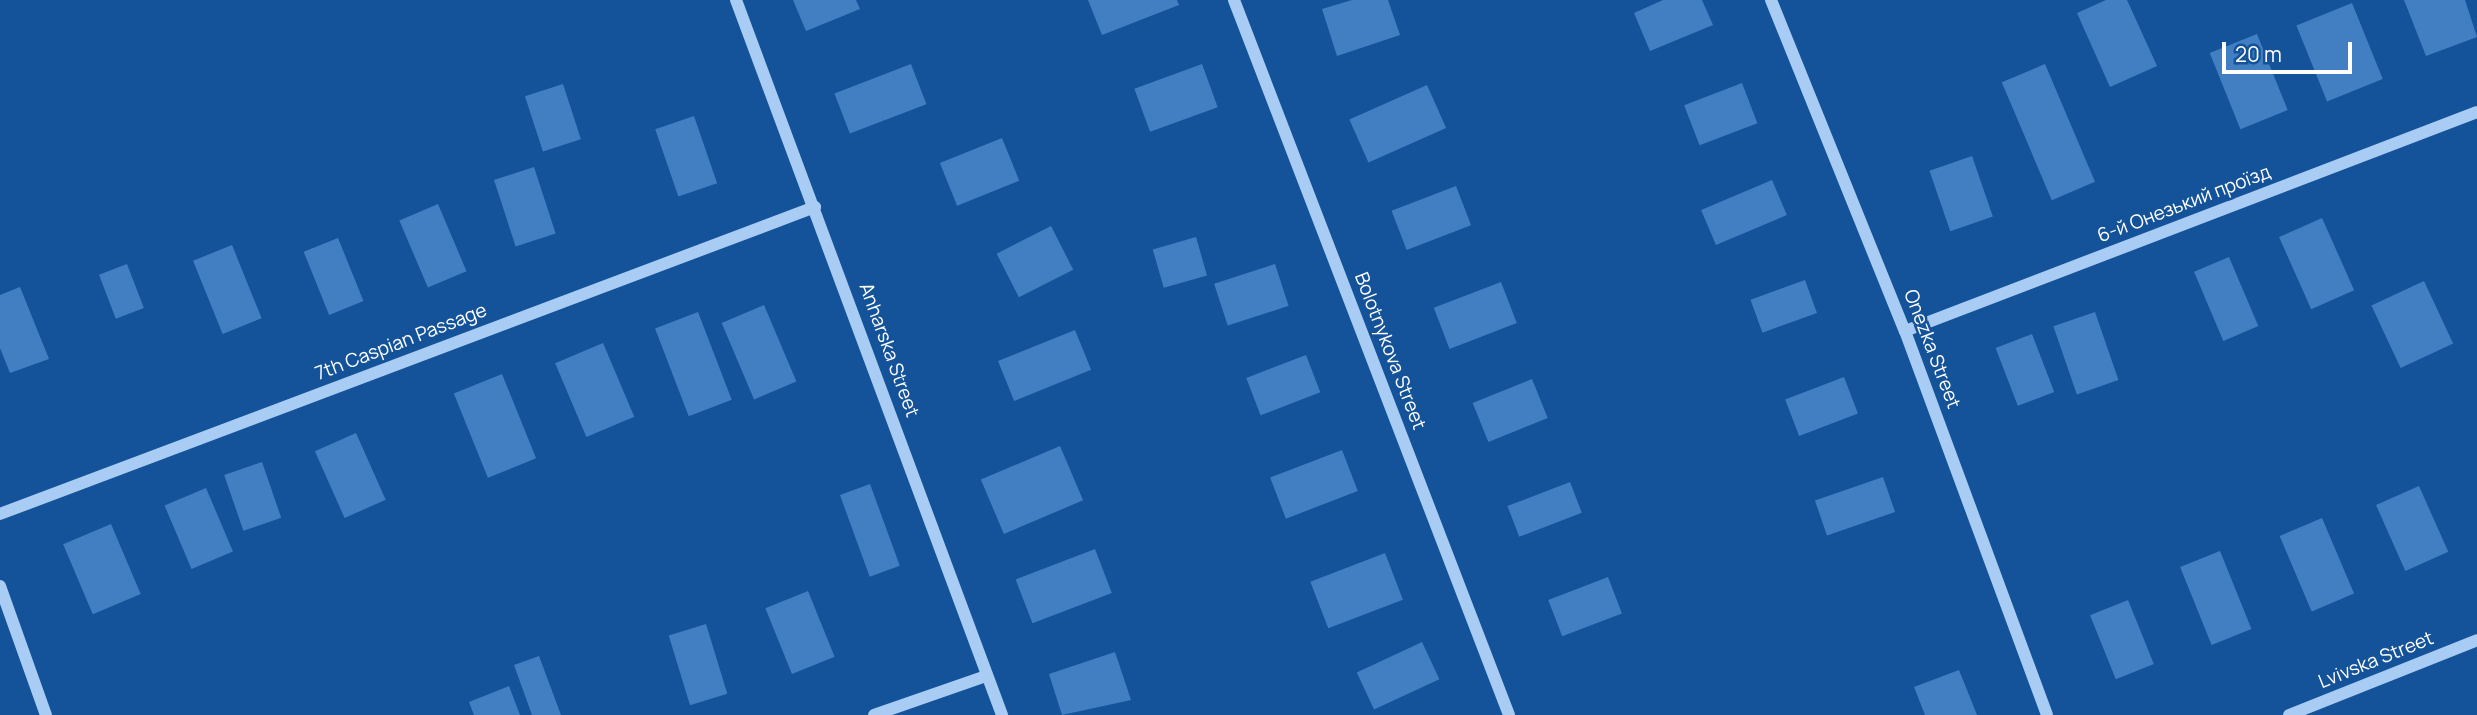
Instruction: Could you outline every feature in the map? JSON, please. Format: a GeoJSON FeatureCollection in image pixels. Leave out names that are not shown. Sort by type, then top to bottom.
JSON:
{"type":"FeatureCollection","features":[{"type":"Feature","properties":{"kind":"street","name":"Anharska Street"},"geometry":{"type":"LineString","coordinates":[[736,0],[1002,715]]}},
{"type":"Feature","properties":{"kind":"street","name":"Bolotnykova Street"},"geometry":{"type":"LineString","coordinates":[[1234,0],[1509,715]]}},
{"type":"Feature","properties":{"kind":"street","name":"Onezka Street"},"geometry":{"type":"LineString","coordinates":[[1770,0],[1905,331],[2047,715]]}},
{"type":"Feature","properties":{"kind":"street","name":"6-й Онезький проїзд"},"geometry":{"type":"LineString","coordinates":[[1905,331],[2477,112]]}},
{"type":"Feature","properties":{"kind":"street","name":"7th Caspian Passage"},"geometry":{"type":"LineString","coordinates":[[0,514],[815,207]]}},
{"type":"Feature","properties":{"kind":"street"},"geometry":{"type":"LineString","coordinates":[[0,586],[46,715]]}},
{"type":"Feature","properties":{"kind":"street","name":"Lvivska Street"},"geometry":{"type":"LineString","coordinates":[[2289,715],[2477,640]]}},
{"type":"Feature","properties":{"kind":"street"},"geometry":{"type":"LineString","coordinates":[[874,715],[986,676]]}},
{"type":"Feature","properties":{"kind":"building"},"geometry":{"type":"Polygon","coordinates":[[[793,0],[856,0],[860,9],[806,31],[793,0]]]}},
{"type":"Feature","properties":{"kind":"building"},"geometry":{"type":"Polygon","coordinates":[[[1088,0],[1177,0],[1179,5],[1102,35],[1088,0]]]}},
{"type":"Feature","properties":{"kind":"building"},"geometry":{"type":"Polygon","coordinates":[[[1352,0],[1388,0],[1400,35],[1337,56],[1322,9],[1352,0]]]}},
{"type":"Feature","properties":{"kind":"building"},"geometry":{"type":"Polygon","coordinates":[[[1663,0],[1702,0],[1713,25],[1650,51],[1634,13],[1663,0]]]}},
{"type":"Feature","properties":{"kind":"building"},"geometry":{"type":"Polygon","coordinates":[[[2106,0],[2127,0],[2157,66],[2110,87],[2077,13],[2106,0]]]}},
{"type":"Feature","properties":{"kind":"building"},"geometry":{"type":"Polygon","coordinates":[[[2404,0],[2465,0],[2477,37],[2426,56],[2404,0]]]}},
{"type":"Feature","properties":{"kind":"building"},"geometry":{"type":"Polygon","coordinates":[[[2352,3],[2383,79],[2327,102],[2296,25],[2352,3]]]}},
{"type":"Feature","properties":{"kind":"building"},"geometry":{"type":"Polygon","coordinates":[[[2257,34],[2288,110],[2240,129],[2210,53],[2257,34]]]}},
{"type":"Feature","properties":{"kind":"building"},"geometry":{"type":"Polygon","coordinates":[[[911,64],[926,104],[850,134],[834,93],[911,64]]]}},
{"type":"Feature","properties":{"kind":"building"},"geometry":{"type":"Polygon","coordinates":[[[1202,64],[1218,107],[1150,132],[1134,89],[1202,64]]]}},
{"type":"Feature","properties":{"kind":"building"},"geometry":{"type":"Polygon","coordinates":[[[2045,64],[2095,182],[2052,200],[2002,82],[2045,64]]]}},
{"type":"Feature","properties":{"kind":"building"},"geometry":{"type":"Polygon","coordinates":[[[1742,83],[1757,123],[1700,145],[1684,105],[1742,83]]]}},
{"type":"Feature","properties":{"kind":"building"},"geometry":{"type":"Polygon","coordinates":[[[563,84],[581,139],[543,152],[525,96],[563,84]]]}},
{"type":"Feature","properties":{"kind":"building"},"geometry":{"type":"Polygon","coordinates":[[[1427,85],[1446,128],[1368,163],[1349,120],[1427,85]]]}},
{"type":"Feature","properties":{"kind":"building"},"geometry":{"type":"Polygon","coordinates":[[[694,116],[717,183],[678,196],[655,129],[694,116]]]}},
{"type":"Feature","properties":{"kind":"building"},"geometry":{"type":"Polygon","coordinates":[[[1002,138],[1019,181],[957,206],[940,163],[1002,138]]]}},
{"type":"Feature","properties":{"kind":"building"},"geometry":{"type":"Polygon","coordinates":[[[1972,156],[1993,217],[1950,231],[1929,171],[1972,156]]]}},
{"type":"Feature","properties":{"kind":"building"},"geometry":{"type":"Polygon","coordinates":[[[534,167],[556,234],[516,247],[494,180],[534,167]]]}},
{"type":"Feature","properties":{"kind":"building"},"geometry":{"type":"Polygon","coordinates":[[[1772,180],[1787,215],[1716,245],[1701,210],[1772,180]]]}},
{"type":"Feature","properties":{"kind":"building"},"geometry":{"type":"Polygon","coordinates":[[[1456,186],[1471,225],[1407,250],[1392,211],[1456,186]]]}},
{"type":"Feature","properties":{"kind":"building"},"geometry":{"type":"Polygon","coordinates":[[[438,204],[467,271],[428,288],[399,220],[438,204]]]}},
{"type":"Feature","properties":{"kind":"building"},"geometry":{"type":"Polygon","coordinates":[[[2322,218],[2354,290],[2311,309],[2279,237],[2322,218]]]}},
{"type":"Feature","properties":{"kind":"building"},"geometry":{"type":"Polygon","coordinates":[[[1051,226],[1073,270],[1019,297],[997,254],[1051,226]]]}},
{"type":"Feature","properties":{"kind":"building"},"geometry":{"type":"Polygon","coordinates":[[[1196,237],[1207,275],[1164,288],[1153,249],[1196,237]]]}},
{"type":"Feature","properties":{"kind":"building"},"geometry":{"type":"Polygon","coordinates":[[[338,238],[363,301],[329,315],[304,252],[338,238]]]}},
{"type":"Feature","properties":{"kind":"building"},"geometry":{"type":"Polygon","coordinates":[[[232,245],[262,318],[223,334],[193,261],[232,245]]]}},
{"type":"Feature","properties":{"kind":"building"},"geometry":{"type":"Polygon","coordinates":[[[2229,257],[2258,326],[2223,341],[2194,272],[2229,257]]]}},
{"type":"Feature","properties":{"kind":"building"},"geometry":{"type":"Polygon","coordinates":[[[127,264],[144,308],[116,319],[99,275],[127,264]]]}},
{"type":"Feature","properties":{"kind":"building"},"geometry":{"type":"Polygon","coordinates":[[[1275,264],[1289,306],[1228,326],[1214,284],[1275,264]]]}},
{"type":"Feature","properties":{"kind":"building"},"geometry":{"type":"Polygon","coordinates":[[[1805,280],[1817,313],[1762,333],[1750,300],[1805,280]]]}},
{"type":"Feature","properties":{"kind":"building"},"geometry":{"type":"Polygon","coordinates":[[[2424,281],[2453,344],[2401,368],[2371,306],[2424,281]]]}},
{"type":"Feature","properties":{"kind":"building"},"geometry":{"type":"Polygon","coordinates":[[[1501,282],[1517,323],[1450,349],[1434,308],[1501,282]]]}},
{"type":"Feature","properties":{"kind":"building"},"geometry":{"type":"Polygon","coordinates":[[[20,287],[49,359],[10,373],[0,348],[0,295],[20,287]]]}},
{"type":"Feature","properties":{"kind":"building"},"geometry":{"type":"Polygon","coordinates":[[[764,305],[796,381],[754,399],[722,323],[764,305]]]}},
{"type":"Feature","properties":{"kind":"building"},"geometry":{"type":"Polygon","coordinates":[[[698,312],[732,400],[689,416],[655,328],[698,312]]]}},
{"type":"Feature","properties":{"kind":"building"},"geometry":{"type":"Polygon","coordinates":[[[2095,312],[2118,380],[2077,394],[2053,326],[2095,312]]]}},
{"type":"Feature","properties":{"kind":"building"},"geometry":{"type":"Polygon","coordinates":[[[1075,330],[1091,370],[1014,401],[998,361],[1075,330]]]}},
{"type":"Feature","properties":{"kind":"building"},"geometry":{"type":"Polygon","coordinates":[[[2032,334],[2054,392],[2018,406],[1996,348],[2032,334]]]}},
{"type":"Feature","properties":{"kind":"building"},"geometry":{"type":"Polygon","coordinates":[[[603,343],[634,417],[586,437],[555,363],[603,343]]]}},
{"type":"Feature","properties":{"kind":"building"},"geometry":{"type":"Polygon","coordinates":[[[1306,355],[1320,392],[1261,415],[1246,378],[1306,355]]]}},
{"type":"Feature","properties":{"kind":"building"},"geometry":{"type":"Polygon","coordinates":[[[502,374],[536,458],[488,478],[454,393],[502,374]]]}},
{"type":"Feature","properties":{"kind":"building"},"geometry":{"type":"Polygon","coordinates":[[[1844,377],[1858,413],[1799,436],[1785,400],[1844,377]]]}},
{"type":"Feature","properties":{"kind":"building"},"geometry":{"type":"Polygon","coordinates":[[[1532,379],[1548,418],[1488,442],[1473,403],[1532,379]]]}},
{"type":"Feature","properties":{"kind":"building"},"geometry":{"type":"Polygon","coordinates":[[[356,433],[386,500],[345,518],[315,451],[356,433]]]}},
{"type":"Feature","properties":{"kind":"building"},"geometry":{"type":"Polygon","coordinates":[[[1060,446],[1083,500],[1004,534],[981,480],[1060,446]]]}},
{"type":"Feature","properties":{"kind":"building"},"geometry":{"type":"Polygon","coordinates":[[[1342,450],[1358,491],[1286,519],[1270,478],[1342,450]]]}},
{"type":"Feature","properties":{"kind":"building"},"geometry":{"type":"Polygon","coordinates":[[[262,462],[281,518],[243,531],[224,475],[262,462]]]}},
{"type":"Feature","properties":{"kind":"building"},"geometry":{"type":"Polygon","coordinates":[[[1883,477],[1895,512],[1827,535],[1815,500],[1883,477]]]}},
{"type":"Feature","properties":{"kind":"building"},"geometry":{"type":"Polygon","coordinates":[[[1570,482],[1582,513],[1519,537],[1507,506],[1570,482]]]}},
{"type":"Feature","properties":{"kind":"building"},"geometry":{"type":"Polygon","coordinates":[[[870,484],[900,566],[870,577],[840,495],[870,484]]]}},
{"type":"Feature","properties":{"kind":"building"},"geometry":{"type":"Polygon","coordinates":[[[2419,486],[2448,552],[2405,571],[2376,505],[2419,486]]]}},
{"type":"Feature","properties":{"kind":"building"},"geometry":{"type":"Polygon","coordinates":[[[206,488],[233,552],[192,569],[165,506],[206,488]]]}},
{"type":"Feature","properties":{"kind":"building"},"geometry":{"type":"Polygon","coordinates":[[[2322,518],[2354,593],[2312,611],[2280,536],[2322,518]]]}},
{"type":"Feature","properties":{"kind":"building"},"geometry":{"type":"Polygon","coordinates":[[[111,524],[141,594],[93,614],[63,544],[111,524]]]}},
{"type":"Feature","properties":{"kind":"building"},"geometry":{"type":"Polygon","coordinates":[[[1095,549],[1112,593],[1032,623],[1016,579],[1095,549]]]}},
{"type":"Feature","properties":{"kind":"building"},"geometry":{"type":"Polygon","coordinates":[[[2220,551],[2251,629],[2212,645],[2180,567],[2220,551]]]}},
{"type":"Feature","properties":{"kind":"building"},"geometry":{"type":"Polygon","coordinates":[[[1385,553],[1403,600],[1328,628],[1310,582],[1385,553]]]}},
{"type":"Feature","properties":{"kind":"building"},"geometry":{"type":"Polygon","coordinates":[[[1608,577],[1622,613],[1562,636],[1548,600],[1608,577]]]}},
{"type":"Feature","properties":{"kind":"building"},"geometry":{"type":"Polygon","coordinates":[[[808,591],[835,657],[792,674],[765,608],[808,591]]]}},
{"type":"Feature","properties":{"kind":"building"},"geometry":{"type":"Polygon","coordinates":[[[2128,600],[2154,664],[2116,679],[2090,615],[2128,600]]]}},
{"type":"Feature","properties":{"kind":"building"},"geometry":{"type":"Polygon","coordinates":[[[706,624],[727,694],[690,705],[669,635],[706,624]]]}},
{"type":"Feature","properties":{"kind":"building"},"geometry":{"type":"Polygon","coordinates":[[[1422,642],[1439,679],[1374,710],[1357,672],[1422,642]]]}},
{"type":"Feature","properties":{"kind":"building"},"geometry":{"type":"Polygon","coordinates":[[[1115,652],[1131,700],[1062,715],[1049,674],[1115,652]]]}},
{"type":"Feature","properties":{"kind":"building"},"geometry":{"type":"Polygon","coordinates":[[[539,656],[561,715],[532,715],[514,665],[539,656]]]}},
{"type":"Feature","properties":{"kind":"building"},"geometry":{"type":"Polygon","coordinates":[[[1959,670],[1977,715],[1925,715],[1914,687],[1959,670]]]}},
{"type":"Feature","properties":{"kind":"building"},"geometry":{"type":"Polygon","coordinates":[[[509,686],[520,715],[474,715],[469,702],[509,686]]]}}]}
